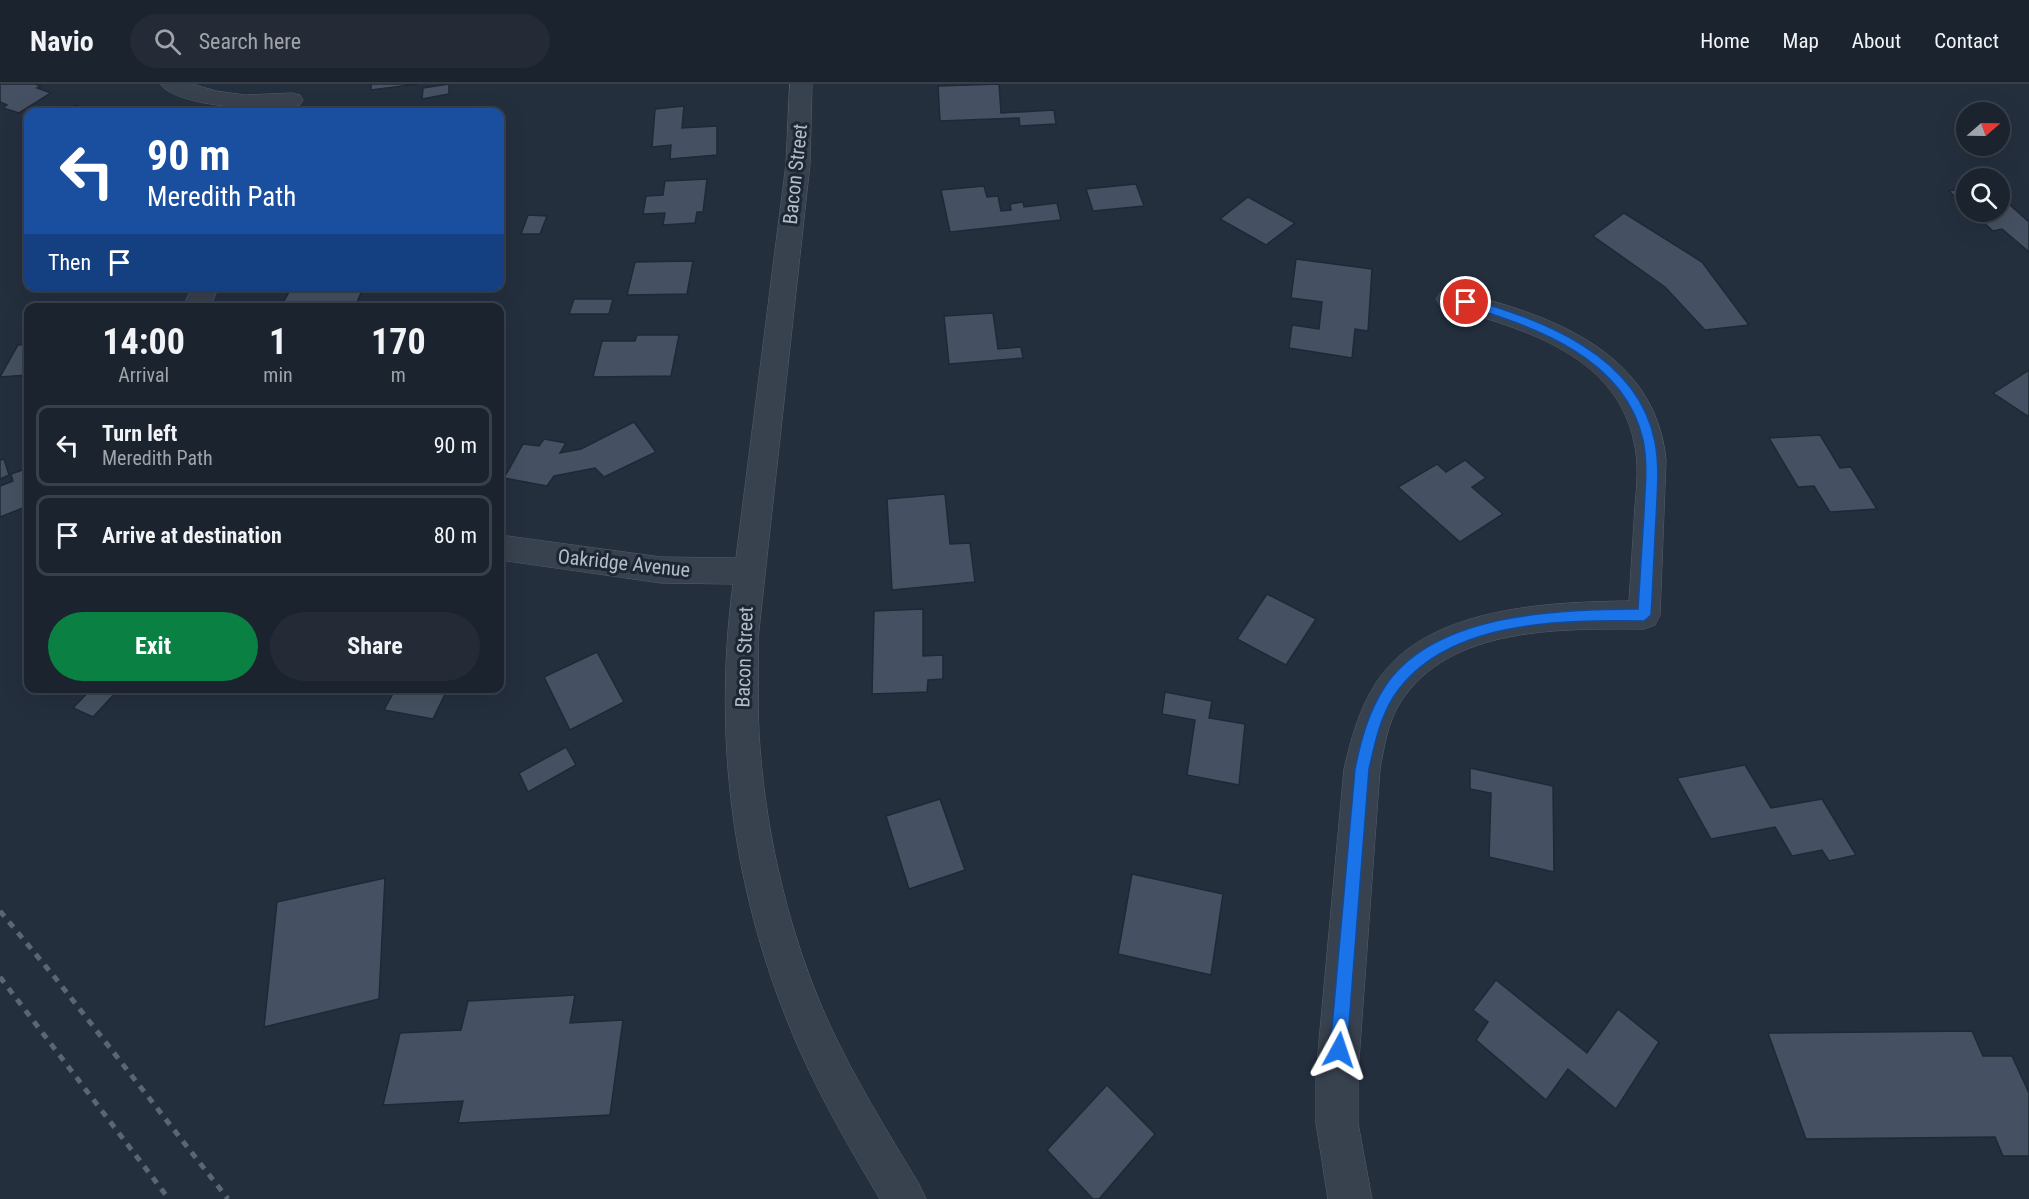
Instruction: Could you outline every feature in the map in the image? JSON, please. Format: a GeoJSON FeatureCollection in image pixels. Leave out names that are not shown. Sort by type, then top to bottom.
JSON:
{"type":"FeatureCollection","features":[{"type":"Feature","properties":{"kind":"street"},"geometry":{"type":"LineString","coordinates":[[171,84],[210,98],[237,103],[292,99]]}},
{"type":"Feature","properties":{"kind":"street","name":"Bacon Street"},"geometry":{"type":"LineString","coordinates":[[801,84],[798,164],[749,570],[742,649],[744,764],[753,829],[765,888],[783,954],[803,1011],[840,1088],[904,1199]]}},
{"type":"Feature","properties":{"kind":"street"},"geometry":{"type":"LineString","coordinates":[[1350,1199],[1344,1176],[1337,1123],[1337,1074],[1362,769],[1372,725],[1390,691],[1412,666],[1443,646],[1481,630],[1531,620],[1575,615],[1644,615],[1652,472],[1649,442],[1641,413],[1626,388],[1583,350],[1553,334],[1503,312],[1449,298]]}},
{"type":"Feature","properties":{"kind":"street","name":"Oakridge Avenue"},"geometry":{"type":"LineString","coordinates":[[504,549],[661,570],[706,572],[749,570]]}},
{"type":"Feature","properties":{"kind":"building"},"geometry":{"type":"Polygon","coordinates":[[[0,84],[35,84],[41,86],[37,88],[51,93],[19,113],[3,108],[7,105],[0,102],[0,84]]]}},
{"type":"Feature","properties":{"kind":"building"},"geometry":{"type":"Polygon","coordinates":[[[371,84],[418,84],[371,90],[371,84]]]}},
{"type":"Feature","properties":{"kind":"building"},"geometry":{"type":"Polygon","coordinates":[[[449,84],[449,94],[422,99],[423,88],[449,84]]]}},
{"type":"Feature","properties":{"kind":"building"},"geometry":{"type":"Polygon","coordinates":[[[999,84],[1001,113],[1054,110],[1056,124],[1020,126],[1019,118],[940,121],[938,86],[999,84]]]}},
{"type":"Feature","properties":{"kind":"building"},"geometry":{"type":"Polygon","coordinates":[[[684,106],[682,128],[717,126],[717,155],[670,159],[671,145],[652,147],[655,109],[684,106]]]}},
{"type":"Feature","properties":{"kind":"building"},"geometry":{"type":"Polygon","coordinates":[[[707,179],[703,212],[697,212],[695,223],[663,225],[665,213],[643,214],[646,196],[663,195],[665,181],[707,179]]]}},
{"type":"Feature","properties":{"kind":"building"},"geometry":{"type":"Polygon","coordinates":[[[1136,184],[1144,206],[1093,211],[1086,189],[1136,184]]]}},
{"type":"Feature","properties":{"kind":"building"},"geometry":{"type":"Polygon","coordinates":[[[984,186],[987,197],[998,196],[1001,211],[1011,210],[1010,204],[1023,202],[1024,207],[1057,203],[1061,220],[950,232],[941,190],[984,186]]]}},
{"type":"Feature","properties":{"kind":"building"},"geometry":{"type":"Polygon","coordinates":[[[1956,190],[1956,198],[1949,191],[1956,190]]]}},
{"type":"Feature","properties":{"kind":"building"},"geometry":{"type":"Polygon","coordinates":[[[1248,197],[1295,223],[1266,245],[1220,219],[1248,197]]]}},
{"type":"Feature","properties":{"kind":"building"},"geometry":{"type":"Polygon","coordinates":[[[2010,205],[2029,222],[2029,252],[2002,229],[1993,231],[1983,222],[2010,222],[2010,205]]]}},
{"type":"Feature","properties":{"kind":"building"},"geometry":{"type":"Polygon","coordinates":[[[1624,213],[1702,262],[1749,325],[1705,330],[1665,287],[1593,236],[1624,213]]]}},
{"type":"Feature","properties":{"kind":"building"},"geometry":{"type":"Polygon","coordinates":[[[528,215],[547,216],[540,234],[521,234],[528,215]]]}},
{"type":"Feature","properties":{"kind":"building"},"geometry":{"type":"Polygon","coordinates":[[[1296,259],[1372,269],[1368,331],[1355,329],[1352,358],[1289,348],[1292,325],[1319,329],[1322,302],[1291,298],[1296,259]]]}},
{"type":"Feature","properties":{"kind":"building"},"geometry":{"type":"Polygon","coordinates":[[[693,261],[687,294],[627,295],[635,262],[693,261]]]}},
{"type":"Feature","properties":{"kind":"building"},"geometry":{"type":"Polygon","coordinates":[[[289,291],[362,291],[357,303],[283,303],[289,291]]]}},
{"type":"Feature","properties":{"kind":"building"},"geometry":{"type":"Polygon","coordinates":[[[574,299],[613,299],[609,314],[569,314],[574,299]]]}},
{"type":"Feature","properties":{"kind":"building"},"geometry":{"type":"Polygon","coordinates":[[[993,313],[998,349],[1021,347],[1023,358],[949,364],[944,316],[993,313]]]}},
{"type":"Feature","properties":{"kind":"building"},"geometry":{"type":"Polygon","coordinates":[[[637,335],[679,335],[671,376],[593,377],[602,341],[635,341],[637,335]]]}},
{"type":"Feature","properties":{"kind":"building"},"geometry":{"type":"Polygon","coordinates":[[[24,344],[24,375],[0,377],[18,345],[24,344]]]}},
{"type":"Feature","properties":{"kind":"building"},"geometry":{"type":"Polygon","coordinates":[[[2029,370],[2029,417],[1993,393],[2029,370]]]}},
{"type":"Feature","properties":{"kind":"building"},"geometry":{"type":"Polygon","coordinates":[[[634,422],[656,452],[604,477],[595,468],[554,476],[547,486],[504,478],[523,444],[539,446],[544,439],[566,443],[560,453],[581,449],[634,422]]]}},
{"type":"Feature","properties":{"kind":"building"},"geometry":{"type":"Polygon","coordinates":[[[1820,435],[1840,468],[1851,467],[1877,509],[1830,512],[1814,486],[1798,487],[1769,438],[1820,435]]]}},
{"type":"Feature","properties":{"kind":"building"},"geometry":{"type":"Polygon","coordinates":[[[4,459],[9,475],[0,479],[0,460],[4,459]]]}},
{"type":"Feature","properties":{"kind":"building"},"geometry":{"type":"Polygon","coordinates":[[[1465,460],[1486,478],[1472,487],[1503,514],[1460,542],[1398,487],[1437,464],[1446,472],[1465,460]]]}},
{"type":"Feature","properties":{"kind":"building"},"geometry":{"type":"Polygon","coordinates":[[[24,469],[24,508],[0,517],[0,486],[13,481],[11,474],[24,469]]]}},
{"type":"Feature","properties":{"kind":"building"},"geometry":{"type":"Polygon","coordinates":[[[945,494],[950,544],[970,543],[975,582],[892,590],[887,499],[945,494]]]}},
{"type":"Feature","properties":{"kind":"building"},"geometry":{"type":"Polygon","coordinates":[[[1267,594],[1316,619],[1286,665],[1237,639],[1267,594]]]}},
{"type":"Feature","properties":{"kind":"building"},"geometry":{"type":"Polygon","coordinates":[[[923,609],[923,656],[943,655],[943,679],[928,680],[927,692],[872,694],[874,611],[923,609]]]}},
{"type":"Feature","properties":{"kind":"building"},"geometry":{"type":"Polygon","coordinates":[[[597,652],[624,702],[570,730],[544,677],[597,652]]]}},
{"type":"Feature","properties":{"kind":"building"},"geometry":{"type":"Polygon","coordinates":[[[1165,692],[1212,701],[1209,718],[1245,724],[1239,785],[1187,775],[1195,720],[1162,714],[1165,692]]]}},
{"type":"Feature","properties":{"kind":"building"},"geometry":{"type":"Polygon","coordinates":[[[87,693],[115,693],[93,717],[73,708],[87,693]]]}},
{"type":"Feature","properties":{"kind":"building"},"geometry":{"type":"Polygon","coordinates":[[[393,693],[446,693],[433,719],[384,710],[393,693]]]}},
{"type":"Feature","properties":{"kind":"building"},"geometry":{"type":"Polygon","coordinates":[[[566,747],[576,765],[528,792],[519,773],[566,747]]]}},
{"type":"Feature","properties":{"kind":"building"},"geometry":{"type":"Polygon","coordinates":[[[1745,765],[1771,808],[1822,799],[1856,855],[1829,861],[1822,850],[1792,856],[1775,827],[1711,839],[1677,778],[1745,765]]]}},
{"type":"Feature","properties":{"kind":"building"},"geometry":{"type":"Polygon","coordinates":[[[1470,768],[1553,786],[1554,872],[1489,857],[1491,793],[1470,789],[1470,768]]]}},
{"type":"Feature","properties":{"kind":"building"},"geometry":{"type":"Polygon","coordinates":[[[940,799],[965,870],[909,889],[886,816],[940,799]]]}},
{"type":"Feature","properties":{"kind":"building"},"geometry":{"type":"Polygon","coordinates":[[[1132,874],[1223,894],[1211,975],[1118,954],[1132,874]]]}},
{"type":"Feature","properties":{"kind":"building"},"geometry":{"type":"Polygon","coordinates":[[[385,878],[379,999],[264,1027],[277,902],[385,878]]]}},
{"type":"Feature","properties":{"kind":"building"},"geometry":{"type":"Polygon","coordinates":[[[1496,980],[1587,1053],[1618,1009],[1659,1042],[1616,1109],[1568,1069],[1546,1100],[1476,1040],[1488,1022],[1473,1010],[1496,980]]]}},
{"type":"Feature","properties":{"kind":"building"},"geometry":{"type":"Polygon","coordinates":[[[575,995],[570,1023],[623,1020],[610,1115],[458,1123],[463,1101],[383,1105],[400,1033],[461,1030],[468,1001],[575,995]]]}},
{"type":"Feature","properties":{"kind":"building"},"geometry":{"type":"Polygon","coordinates":[[[1972,1031],[1983,1056],[2012,1056],[2029,1093],[2029,1156],[2003,1156],[1995,1137],[1806,1139],[1768,1033],[1972,1031]]]}},
{"type":"Feature","properties":{"kind":"building"},"geometry":{"type":"Polygon","coordinates":[[[1107,1085],[1155,1134],[1099,1199],[1093,1199],[1047,1150],[1107,1085]]]}},
{"type":"Feature","properties":{"kind":"railway"},"geometry":{"type":"LineString","coordinates":[[0,911],[57,980],[228,1199]]}},
{"type":"Feature","properties":{"kind":"railway"},"geometry":{"type":"LineString","coordinates":[[0,977],[169,1199]]}},
{"type":"Feature","properties":{"kind":"route"},"geometry":{"type":"LineString","coordinates":[[1339,1050],[1362,769],[1372,725],[1390,691],[1412,666],[1443,646],[1481,630],[1531,620],[1575,615],[1644,615],[1652,472],[1649,442],[1641,413],[1626,388],[1583,350],[1523,319],[1466,302]]}}]}
